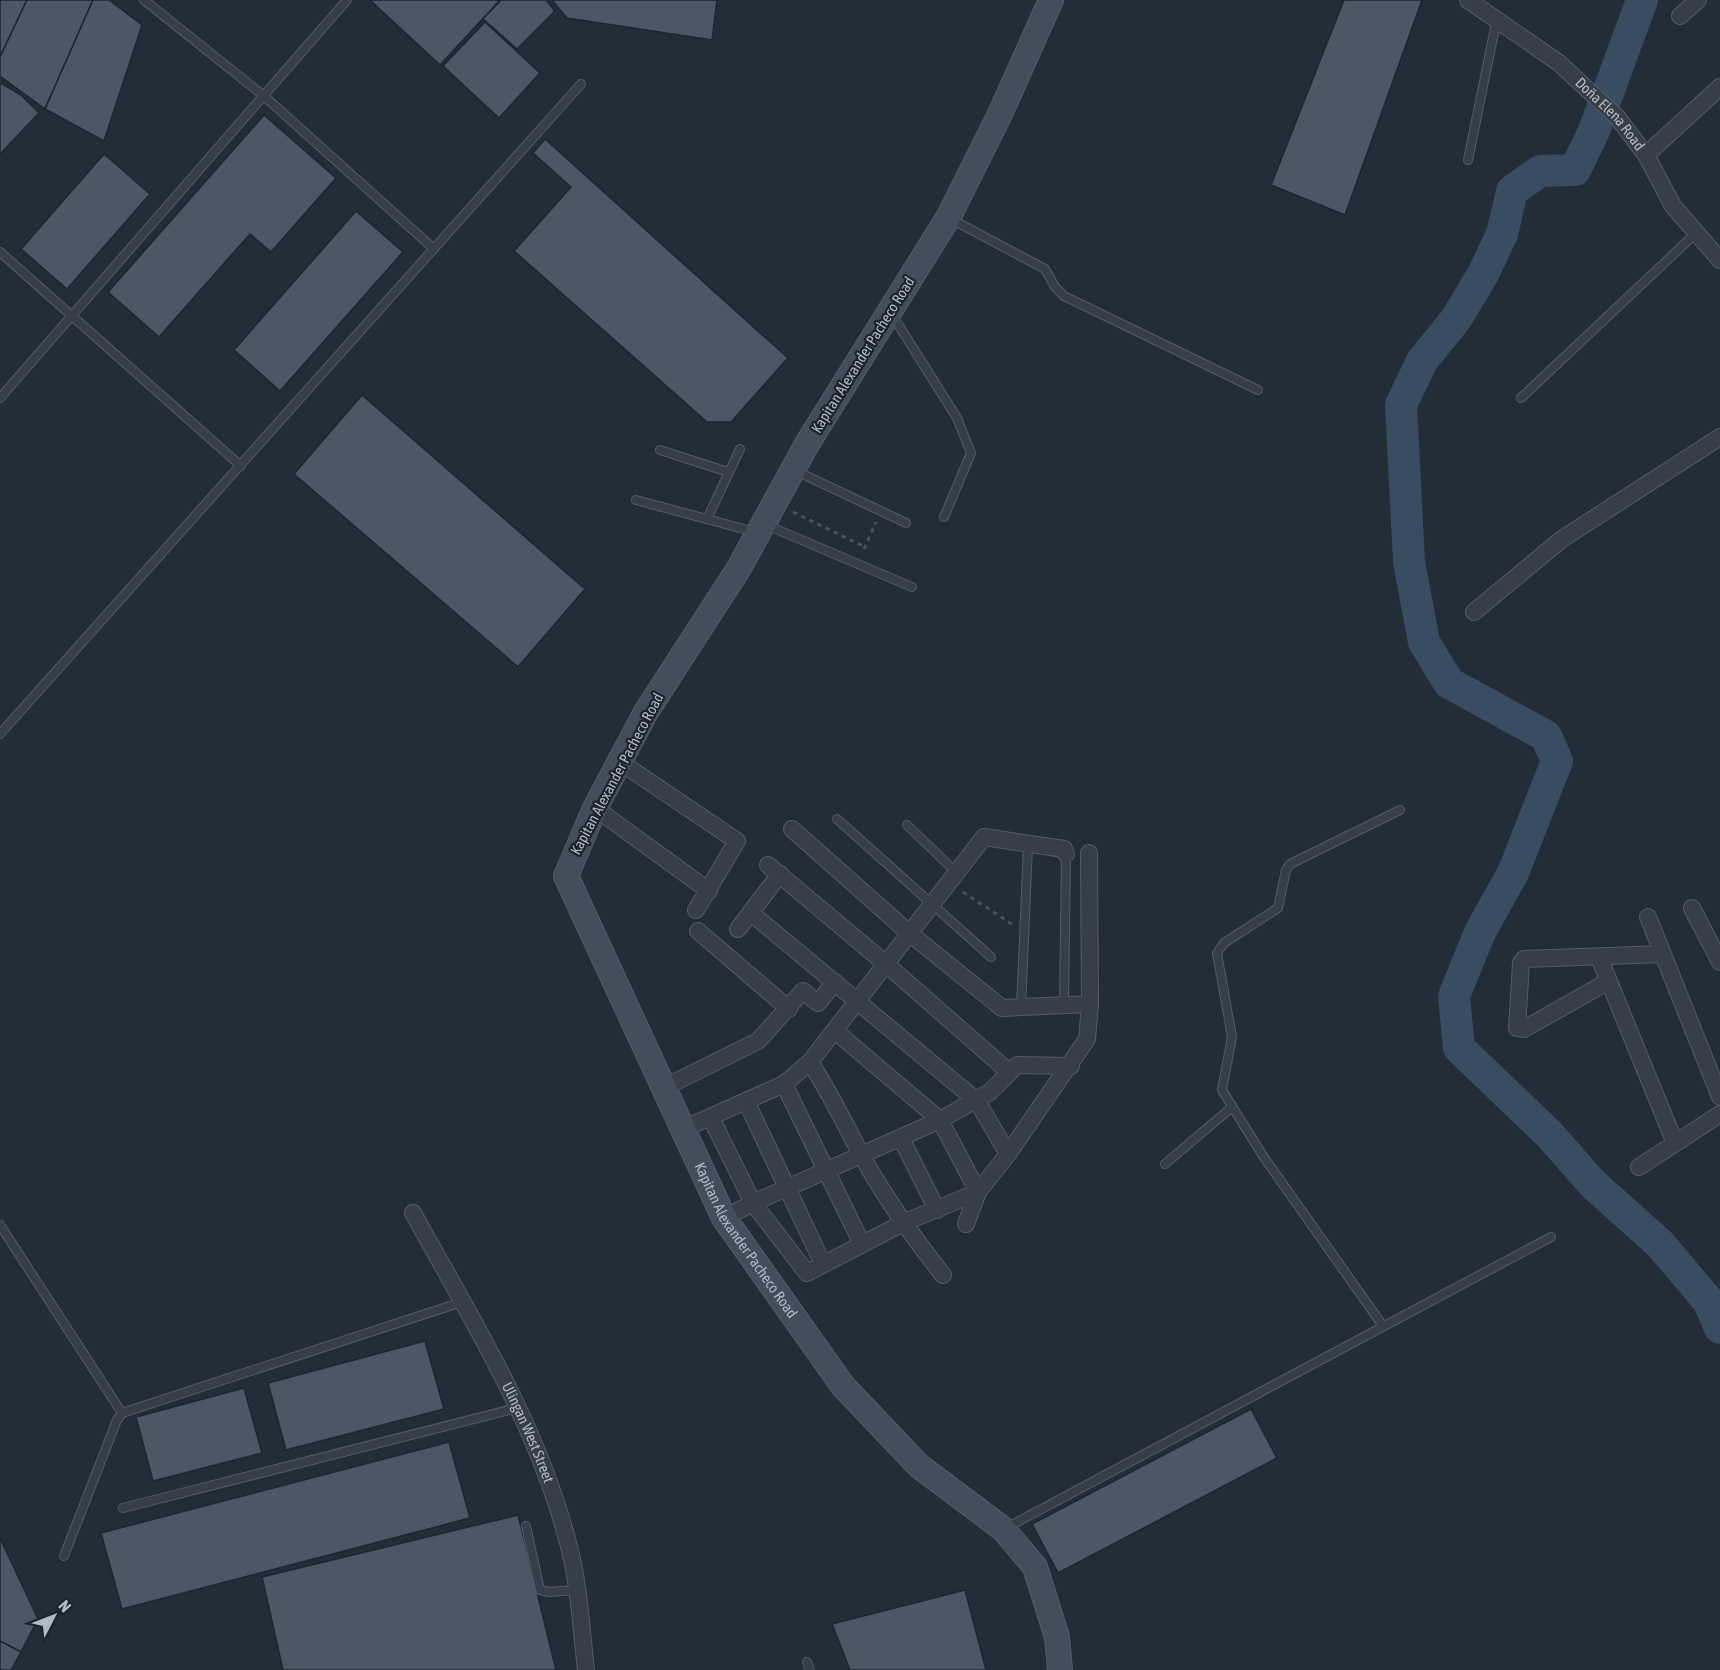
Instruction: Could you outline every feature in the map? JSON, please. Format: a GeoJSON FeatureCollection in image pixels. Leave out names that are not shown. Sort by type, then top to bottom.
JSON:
{"type":"FeatureCollection","features":[{"type":"Feature","properties":{"kind":"street","name":"Kapitan Alexander Pacheco Road"},"geometry":{"type":"LineString","coordinates":[[1051,0],[1000,114],[948,218],[807,444],[739,568],[646,712],[595,808],[566,876],[724,1218],[843,1386],[920,1466],[1003,1529],[1035,1567],[1057,1636],[1060,1670]]}},
{"type":"Feature","properties":{"kind":"street","name":"Doña Elena Road"},"geometry":{"type":"LineString","coordinates":[[1468,0],[1497,18],[1582,82],[1617,117],[1646,155],[1664,193],[1720,260]]}},
{"type":"Feature","properties":{"kind":"street"},"geometry":{"type":"LineString","coordinates":[[1680,16],[1698,0]]}},
{"type":"Feature","properties":{"kind":"street"},"geometry":{"type":"LineString","coordinates":[[1646,155],[1720,87]]}},
{"type":"Feature","properties":{"kind":"street"},"geometry":{"type":"LineString","coordinates":[[1474,612],[1562,539],[1720,437]]}},
{"type":"Feature","properties":{"kind":"street"},"geometry":{"type":"LineString","coordinates":[[620,762],[742,844],[696,910]]}},
{"type":"Feature","properties":{"kind":"street"},"geometry":{"type":"LineString","coordinates":[[595,808],[709,891]]}},
{"type":"Feature","properties":{"kind":"street"},"geometry":{"type":"LineString","coordinates":[[792,829],[908,932],[1002,1008],[1090,1004]]}},
{"type":"Feature","properties":{"kind":"street"},"geometry":{"type":"LineString","coordinates":[[683,1129],[784,1084],[810,1062],[859,1001],[908,932],[933,904],[984,837],[1064,849],[1066,854]]}},
{"type":"Feature","properties":{"kind":"street"},"geometry":{"type":"LineString","coordinates":[[966,1224],[978,1192],[1008,1154],[1087,1040],[1090,1004],[1089,853]]}},
{"type":"Feature","properties":{"kind":"street"},"geometry":{"type":"LineString","coordinates":[[738,929],[751,913],[774,870],[1009,1072]]}},
{"type":"Feature","properties":{"kind":"street"},"geometry":{"type":"LineString","coordinates":[[1692,908],[1720,962]]}},
{"type":"Feature","properties":{"kind":"street"},"geometry":{"type":"LineString","coordinates":[[751,913],[977,1101],[1008,1154]]}},
{"type":"Feature","properties":{"kind":"street"},"geometry":{"type":"LineString","coordinates":[[1648,917],[1720,1097]]}},
{"type":"Feature","properties":{"kind":"street"},"geometry":{"type":"LineString","coordinates":[[698,931],[789,1009]]}},
{"type":"Feature","properties":{"kind":"street"},"geometry":{"type":"LineString","coordinates":[[1607,982],[1524,1029],[1516,1028],[1521,963],[1524,959],[1662,954]]}},
{"type":"Feature","properties":{"kind":"street"},"geometry":{"type":"LineString","coordinates":[[1599,957],[1607,982],[1675,1143]]}},
{"type":"Feature","properties":{"kind":"street"},"geometry":{"type":"LineString","coordinates":[[664,1087],[758,1041],[803,991],[819,1003],[835,982]]}},
{"type":"Feature","properties":{"kind":"street"},"geometry":{"type":"LineString","coordinates":[[835,1031],[940,1120],[978,1192]]}},
{"type":"Feature","properties":{"kind":"street"},"geometry":{"type":"LineString","coordinates":[[810,1062],[837,1103],[862,1156],[903,1223],[943,1275]]}},
{"type":"Feature","properties":{"kind":"street"},"geometry":{"type":"LineString","coordinates":[[724,1218],[977,1101],[990,1092],[1017,1065],[1071,1066]]}},
{"type":"Feature","properties":{"kind":"street"},"geometry":{"type":"LineString","coordinates":[[784,1084],[862,1244]]}},
{"type":"Feature","properties":{"kind":"street"},"geometry":{"type":"LineString","coordinates":[[746,1101],[823,1264]]}},
{"type":"Feature","properties":{"kind":"street"},"geometry":{"type":"LineString","coordinates":[[1640,1167],[1720,1114]]}},
{"type":"Feature","properties":{"kind":"street"},"geometry":{"type":"LineString","coordinates":[[711,1118],[753,1203],[807,1273],[903,1223],[978,1192]]}},
{"type":"Feature","properties":{"kind":"street"},"geometry":{"type":"LineString","coordinates":[[901,1138],[937,1210]]}},
{"type":"Feature","properties":{"kind":"street","name":"Ulingan West Street"},"geometry":{"type":"LineString","coordinates":[[413,1213],[494,1358],[544,1467],[568,1542],[586,1670]]}},
{"type":"Feature","properties":{"kind":"lane"},"geometry":{"type":"LineString","coordinates":[[144,0],[264,96],[434,249]]}},
{"type":"Feature","properties":{"kind":"lane"},"geometry":{"type":"LineString","coordinates":[[0,398],[347,0]]}},
{"type":"Feature","properties":{"kind":"lane"},"geometry":{"type":"LineString","coordinates":[[1468,160],[1497,18]]}},
{"type":"Feature","properties":{"kind":"lane"},"geometry":{"type":"LineString","coordinates":[[0,734],[581,84]]}},
{"type":"Feature","properties":{"kind":"lane"},"geometry":{"type":"LineString","coordinates":[[948,218],[1045,268],[1055,287],[1064,297],[1258,390]]}},
{"type":"Feature","properties":{"kind":"lane"},"geometry":{"type":"LineString","coordinates":[[1521,398],[1696,233]]}},
{"type":"Feature","properties":{"kind":"lane"},"geometry":{"type":"LineString","coordinates":[[0,252],[241,466]]}},
{"type":"Feature","properties":{"kind":"lane"},"geometry":{"type":"LineString","coordinates":[[891,312],[957,418],[971,453],[944,517]]}},
{"type":"Feature","properties":{"kind":"lane"},"geometry":{"type":"LineString","coordinates":[[707,519],[740,449]]}},
{"type":"Feature","properties":{"kind":"lane"},"geometry":{"type":"LineString","coordinates":[[660,450],[728,472]]}},
{"type":"Feature","properties":{"kind":"lane"},"geometry":{"type":"LineString","coordinates":[[794,470],[906,523]]}},
{"type":"Feature","properties":{"kind":"lane"},"geometry":{"type":"LineString","coordinates":[[636,500],[707,519],[766,520],[912,587]]}},
{"type":"Feature","properties":{"kind":"lane"},"geometry":{"type":"LineString","coordinates":[[1383,1326],[1231,1108],[1222,1090],[1232,1037],[1217,952],[1219,947],[1278,908],[1286,870],[1290,864],[1400,810]]}},
{"type":"Feature","properties":{"kind":"lane"},"geometry":{"type":"LineString","coordinates":[[837,819],[991,957]]}},
{"type":"Feature","properties":{"kind":"lane"},"geometry":{"type":"LineString","coordinates":[[907,825],[953,878]]}},
{"type":"Feature","properties":{"kind":"lane"},"geometry":{"type":"LineString","coordinates":[[1021,1008],[1028,845]]}},
{"type":"Feature","properties":{"kind":"lane"},"geometry":{"type":"LineString","coordinates":[[1064,1006],[1066,854]]}},
{"type":"Feature","properties":{"kind":"lane"},"geometry":{"type":"LineString","coordinates":[[1165,1164],[1231,1108]]}},
{"type":"Feature","properties":{"kind":"lane"},"geometry":{"type":"LineString","coordinates":[[0,1225],[122,1413]]}},
{"type":"Feature","properties":{"kind":"lane"},"geometry":{"type":"LineString","coordinates":[[1003,1529],[1551,1236]]}},
{"type":"Feature","properties":{"kind":"lane"},"geometry":{"type":"LineString","coordinates":[[64,1556],[117,1420],[122,1413],[462,1302]]}},
{"type":"Feature","properties":{"kind":"lane"},"geometry":{"type":"LineString","coordinates":[[123,1508],[517,1408]]}},
{"type":"Feature","properties":{"kind":"lane"},"geometry":{"type":"LineString","coordinates":[[526,1526],[540,1590],[549,1592],[576,1590]]}},
{"type":"Feature","properties":{"kind":"path"},"geometry":{"type":"LineString","coordinates":[[859,564],[881,512]]}},
{"type":"Feature","properties":{"kind":"path"},"geometry":{"type":"LineString","coordinates":[[766,520],[865,547]]}},
{"type":"Feature","properties":{"kind":"path"},"geometry":{"type":"LineString","coordinates":[[953,878],[1023,933]]}},
{"type":"Feature","properties":{"kind":"building"},"geometry":{"type":"Polygon","coordinates":[[[0,0],[27,0],[0,57],[0,0]]]}},
{"type":"Feature","properties":{"kind":"building"},"geometry":{"type":"Polygon","coordinates":[[[27,0],[93,0],[45,109],[0,76],[0,57],[27,0]]]}},
{"type":"Feature","properties":{"kind":"building"},"geometry":{"type":"Polygon","coordinates":[[[93,0],[109,0],[142,25],[104,141],[45,109],[93,0]]]}},
{"type":"Feature","properties":{"kind":"building"},"geometry":{"type":"Polygon","coordinates":[[[370,0],[500,0],[440,65],[370,0]]]}},
{"type":"Feature","properties":{"kind":"building"},"geometry":{"type":"Polygon","coordinates":[[[501,0],[546,0],[555,11],[517,49],[483,19],[501,0]]]}},
{"type":"Feature","properties":{"kind":"building"},"geometry":{"type":"Polygon","coordinates":[[[552,0],[717,0],[712,40],[567,18],[552,0]]]}},
{"type":"Feature","properties":{"kind":"building"},"geometry":{"type":"Polygon","coordinates":[[[1344,0],[1422,0],[1345,215],[1271,185],[1344,0]]]}},
{"type":"Feature","properties":{"kind":"building"},"geometry":{"type":"Polygon","coordinates":[[[485,22],[540,73],[499,118],[443,66],[485,22]]]}},
{"type":"Feature","properties":{"kind":"building"},"geometry":{"type":"Polygon","coordinates":[[[0,83],[21,95],[39,113],[0,154],[0,83]]]}},
{"type":"Feature","properties":{"kind":"building"},"geometry":{"type":"Polygon","coordinates":[[[264,115],[336,178],[271,252],[250,234],[159,337],[108,292],[264,115]]]}},
{"type":"Feature","properties":{"kind":"building"},"geometry":{"type":"Polygon","coordinates":[[[545,139],[788,358],[731,422],[707,422],[514,251],[571,187],[533,153],[545,139]]]}},
{"type":"Feature","properties":{"kind":"building"},"geometry":{"type":"Polygon","coordinates":[[[104,154],[150,194],[67,289],[21,249],[104,154]]]}},
{"type":"Feature","properties":{"kind":"building"},"geometry":{"type":"Polygon","coordinates":[[[356,211],[403,252],[280,391],[234,350],[356,211]]]}},
{"type":"Feature","properties":{"kind":"building"},"geometry":{"type":"Polygon","coordinates":[[[362,395],[585,589],[518,667],[294,474],[362,395]]]}},
{"type":"Feature","properties":{"kind":"building"},"geometry":{"type":"Polygon","coordinates":[[[425,1341],[444,1409],[286,1450],[268,1383],[425,1341]]]}},
{"type":"Feature","properties":{"kind":"building"},"geometry":{"type":"Polygon","coordinates":[[[244,1388],[262,1453],[153,1481],[136,1417],[244,1388]]]}},
{"type":"Feature","properties":{"kind":"building"},"geometry":{"type":"Polygon","coordinates":[[[1251,1409],[1277,1458],[1058,1573],[1032,1524],[1251,1409]]]}},
{"type":"Feature","properties":{"kind":"building"},"geometry":{"type":"Polygon","coordinates":[[[449,1442],[470,1518],[122,1609],[101,1533],[449,1442]]]}},
{"type":"Feature","properties":{"kind":"building"},"geometry":{"type":"Polygon","coordinates":[[[518,1515],[556,1670],[283,1670],[262,1577],[518,1515]]]}},
{"type":"Feature","properties":{"kind":"building"},"geometry":{"type":"Polygon","coordinates":[[[0,1538],[38,1619],[21,1652],[0,1641],[0,1538]]]}},
{"type":"Feature","properties":{"kind":"building"},"geometry":{"type":"Polygon","coordinates":[[[965,1590],[986,1670],[850,1670],[832,1624],[965,1590]]]}},
{"type":"Feature","properties":{"kind":"building"},"geometry":{"type":"Polygon","coordinates":[[[0,1641],[21,1652],[11,1670],[0,1670],[0,1641]]]}},
{"type":"Feature","properties":{"kind":"waterway"},"geometry":{"type":"LineString","coordinates":[[1642,0],[1594,131],[1575,170],[1540,171],[1512,191],[1502,234],[1483,274],[1456,319],[1422,361],[1401,405],[1409,562],[1424,642],[1449,683],[1546,736],[1557,761],[1513,873],[1480,932],[1454,996],[1459,1048],[1549,1134],[1593,1184],[1660,1244],[1709,1302],[1720,1328]]}}]}
